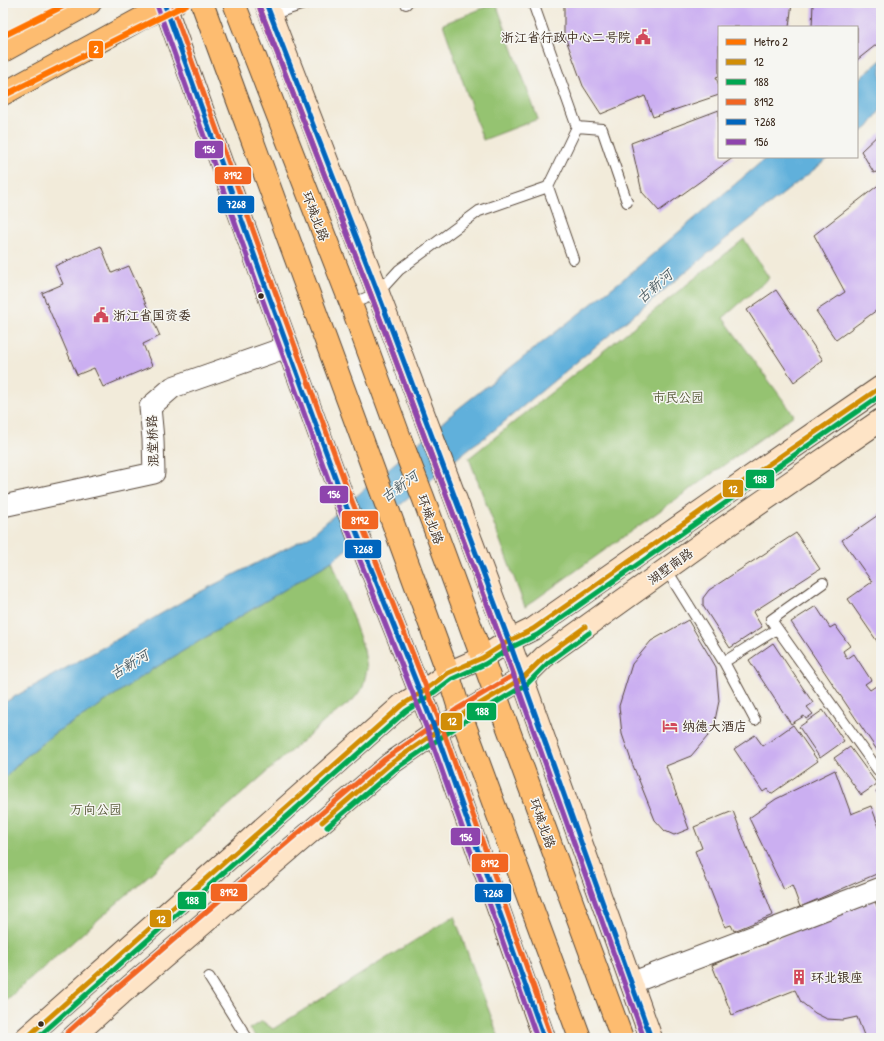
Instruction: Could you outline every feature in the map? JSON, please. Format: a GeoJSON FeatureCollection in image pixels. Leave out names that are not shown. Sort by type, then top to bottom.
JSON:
{"type":"FeatureCollection","features":[{"type":"Feature","properties":{"kind":"main road"},"geometry":{"type":"LineString","coordinates":[[3,51],[90,3]]}},
{"type":"Feature","properties":{"kind":"main road"},"geometry":{"type":"LineString","coordinates":[[202,3],[448,673],[461,715],[580,1038]]}},
{"type":"Feature","properties":{"kind":"main road","name":"环城北路"},"geometry":{"type":"LineString","coordinates":[[234,3],[423,497],[622,1038]]}},
{"type":"Feature","properties":{"kind":"main road"},"geometry":{"type":"LineString","coordinates":[[3,94],[168,4],[287,347],[341,493],[436,732],[544,1038]]}},
{"type":"Feature","properties":{"kind":"main road"},"geometry":{"type":"LineString","coordinates":[[268,9],[378,293],[523,678],[651,1038]]}},
{"type":"Feature","properties":{"kind":"main road","name":"湖墅南路"},"geometry":{"type":"LineString","coordinates":[[26,1038],[402,705],[448,673],[482,658],[509,641],[533,629],[881,387]]}},
{"type":"Feature","properties":{"kind":"main road","name":"湖墅南路"},"geometry":{"type":"LineString","coordinates":[[72,1038],[121,994],[390,764],[461,715],[523,678],[544,657],[666,569],[881,420]]}},
{"type":"Feature","properties":{"kind":"street","name":"混堂桥路"},"geometry":{"type":"LineString","coordinates":[[3,506],[154,473],[150,407],[173,387],[287,347]]}},
{"type":"Feature","properties":{"kind":"street"},"geometry":{"type":"LineString","coordinates":[[631,983],[881,888]]}},
{"type":"Feature","properties":{"kind":"lane"},"geometry":{"type":"LineString","coordinates":[[268,9],[307,3]]}},
{"type":"Feature","properties":{"kind":"lane"},"geometry":{"type":"LineString","coordinates":[[350,304],[378,293],[399,270],[479,212],[548,187],[577,127],[533,3]]}},
{"type":"Feature","properties":{"kind":"lane"},"geometry":{"type":"LineString","coordinates":[[577,127],[602,129],[627,202]]}},
{"type":"Feature","properties":{"kind":"lane"},"geometry":{"type":"LineString","coordinates":[[548,187],[573,259]]}},
{"type":"Feature","properties":{"kind":"lane"},"geometry":{"type":"LineString","coordinates":[[666,569],[724,662],[755,720]]}},
{"type":"Feature","properties":{"kind":"lane"},"geometry":{"type":"LineString","coordinates":[[823,583],[771,620],[878,770],[881,770]]}},
{"type":"Feature","properties":{"kind":"lane"},"geometry":{"type":"LineString","coordinates":[[724,662],[777,629]]}},
{"type":"Feature","properties":{"kind":"lane"},"geometry":{"type":"LineString","coordinates":[[209,977],[248,1038]]}},
{"type":"Feature","properties":{"kind":"green space"},"geometry":{"type":"Polygon","coordinates":[[[496,3],[538,119],[483,140],[443,24],[496,3]]]}},
{"type":"Feature","properties":{"kind":"green space","name":"市民公园"},"geometry":{"type":"Polygon","coordinates":[[[744,239],[769,278],[723,318],[794,415],[525,607],[469,458],[744,239]]]}},
{"type":"Feature","properties":{"kind":"green space","name":"万向公园"},"geometry":{"type":"Polygon","coordinates":[[[332,561],[364,650],[367,669],[363,687],[353,700],[325,721],[3,1003],[3,780],[23,759],[56,732],[84,716],[145,674],[332,561]]]}},
{"type":"Feature","properties":{"kind":"green space"},"geometry":{"type":"Polygon","coordinates":[[[454,916],[499,1038],[257,1038],[249,1029],[262,1021],[273,1029],[454,916]]]}},
{"type":"Feature","properties":{"kind":"water"},"geometry":{"type":"Polygon","coordinates":[[[881,60],[881,109],[868,127],[858,134],[858,80],[881,60]]]}},
{"type":"Feature","properties":{"kind":"water","name":"古新河"},"geometry":{"type":"Polygon","coordinates":[[[766,158],[829,158],[727,238],[487,436],[472,446],[332,561],[145,674],[84,716],[56,732],[23,759],[3,780],[3,704],[190,597],[310,536],[459,408],[627,276],[766,158]]]}},
{"type":"Feature","properties":{"kind":"building"},"geometry":{"type":"Polygon","coordinates":[[[564,3],[792,3],[789,26],[718,26],[718,76],[716,77],[718,83],[718,95],[653,117],[645,96],[601,114],[583,86],[564,34],[564,3]]]}},
{"type":"Feature","properties":{"kind":"building"},"geometry":{"type":"Polygon","coordinates":[[[813,3],[881,3],[881,41],[858,59],[858,26],[812,26],[813,3]]]}},
{"type":"Feature","properties":{"kind":"building"},"geometry":{"type":"Polygon","coordinates":[[[718,110],[718,158],[733,158],[659,211],[642,192],[631,143],[718,110]]]}},
{"type":"Feature","properties":{"kind":"building"},"geometry":{"type":"Polygon","coordinates":[[[881,132],[881,170],[874,173],[861,151],[881,132]]]}},
{"type":"Feature","properties":{"kind":"building"},"geometry":{"type":"Polygon","coordinates":[[[881,183],[881,307],[836,340],[816,311],[845,292],[814,235],[881,183]]]}},
{"type":"Feature","properties":{"kind":"building","name":"浙江省国资委"},"geometry":{"type":"Polygon","coordinates":[[[101,246],[112,273],[129,266],[160,336],[143,344],[152,366],[103,387],[94,368],[77,375],[42,293],[63,284],[55,266],[101,246]]]}},
{"type":"Feature","properties":{"kind":"building"},"geometry":{"type":"Polygon","coordinates":[[[776,290],[823,360],[794,382],[747,310],[776,290]]]}},
{"type":"Feature","properties":{"kind":"building"},"geometry":{"type":"Polygon","coordinates":[[[881,513],[881,647],[848,599],[872,582],[842,540],[881,513]]]}},
{"type":"Feature","properties":{"kind":"building"},"geometry":{"type":"Polygon","coordinates":[[[796,533],[820,569],[753,612],[762,627],[730,648],[703,606],[703,598],[709,590],[796,533]]]}},
{"type":"Feature","properties":{"kind":"building"},"geometry":{"type":"Polygon","coordinates":[[[816,606],[830,628],[835,625],[850,646],[843,651],[847,659],[854,654],[871,680],[865,684],[870,690],[876,686],[881,693],[881,756],[791,622],[816,606]]]}},
{"type":"Feature","properties":{"kind":"building"},"geometry":{"type":"Polygon","coordinates":[[[688,620],[716,667],[719,701],[713,730],[691,756],[666,766],[689,829],[674,835],[665,831],[655,820],[622,734],[619,706],[632,664],[651,641],[688,620]]]}},
{"type":"Feature","properties":{"kind":"building"},"geometry":{"type":"Polygon","coordinates":[[[773,643],[813,703],[807,707],[813,714],[806,719],[804,716],[791,724],[749,660],[773,643]]]}},
{"type":"Feature","properties":{"kind":"building"},"geometry":{"type":"Polygon","coordinates":[[[823,710],[844,741],[820,758],[799,727],[823,710]]]}},
{"type":"Feature","properties":{"kind":"building"},"geometry":{"type":"Polygon","coordinates":[[[793,725],[818,761],[771,794],[767,789],[763,792],[734,749],[755,735],[763,746],[793,725]]]}},
{"type":"Feature","properties":{"kind":"building"},"geometry":{"type":"Polygon","coordinates":[[[850,747],[877,784],[861,795],[834,758],[850,747]]]}},
{"type":"Feature","properties":{"kind":"building"},"geometry":{"type":"Polygon","coordinates":[[[835,770],[851,814],[871,806],[881,832],[881,872],[800,907],[792,885],[784,890],[749,818],[776,799],[835,770]]]}},
{"type":"Feature","properties":{"kind":"building"},"geometry":{"type":"Polygon","coordinates":[[[881,788],[881,799],[876,791],[881,788]]]}},
{"type":"Feature","properties":{"kind":"building"},"geometry":{"type":"Polygon","coordinates":[[[733,811],[773,915],[734,931],[731,925],[725,927],[695,851],[702,848],[694,827],[733,811]]]}},
{"type":"Feature","properties":{"kind":"building","name":"环北银座"},"geometry":{"type":"Polygon","coordinates":[[[874,899],[881,916],[881,1038],[865,1038],[857,1017],[843,1020],[827,1019],[815,1013],[801,1002],[795,990],[732,1015],[712,965],[874,899]]]}},
{"type":"Feature","properties":{"kind":"metro line","name":"2"},"geometry":{"type":"LineString","coordinates":[[3,36],[69,3]]}},
{"type":"Feature","properties":{"kind":"metro line","name":"2"},"geometry":{"type":"LineString","coordinates":[[3,96],[189,3]]}},
{"type":"Feature","properties":{"kind":"transit line","name":"7268"},"geometry":{"type":"LineString","coordinates":[[164,3],[341,493],[436,732],[544,1038]]}},
{"type":"Feature","properties":{"kind":"transit line","name":"8192"},"geometry":{"type":"LineString","coordinates":[[171,3],[348,491],[443,730],[551,1036]]}},
{"type":"Feature","properties":{"kind":"transit line","name":"7268"},"geometry":{"type":"LineString","coordinates":[[266,3],[378,293],[509,641],[651,1038]]}},
{"type":"Feature","properties":{"kind":"transit line","name":"156"},"geometry":{"type":"LineString","coordinates":[[157,5],[334,495],[429,734],[537,1038]]}},
{"type":"Feature","properties":{"kind":"transit line","name":"8192"},"geometry":{"type":"LineString","coordinates":[[67,1033],[116,989],[385,759],[457,709],[514,675],[371,295],[259,6]]}},
{"type":"Feature","properties":{"kind":"transit line","name":"156"},"geometry":{"type":"LineString","coordinates":[[259,6],[371,295],[502,643],[644,1038]]}},
{"type":"Feature","properties":{"kind":"transit line","name":"12"},"geometry":{"type":"LineString","coordinates":[[26,1038],[402,705],[448,673],[482,658],[509,641],[533,629],[881,387]]}},
{"type":"Feature","properties":{"kind":"transit line","name":"188"},"geometry":{"type":"LineString","coordinates":[[37,1038],[406,711],[452,679],[485,664],[512,647],[537,635],[881,395]]}},
{"type":"Feature","properties":{"kind":"transit line","name":"12"},"geometry":{"type":"LineString","coordinates":[[322,822],[390,764],[461,715],[523,678],[544,657],[585,627]]}},
{"type":"Feature","properties":{"kind":"transit line","name":"188"},"geometry":{"type":"LineString","coordinates":[[327,827],[394,770],[465,721],[527,684],[549,662],[589,633]]}},
{"type":"Feature","properties":{"kind":"place","name":"浙江省行政中心二号院"},"geometry":{"type":"Point","coordinates":[643,37]}},
{"type":"Feature","properties":{"kind":"place","name":"浙江省国资委"},"geometry":{"type":"Point","coordinates":[101,315]}},
{"type":"Feature","properties":{"kind":"place","name":"纳德大酒店"},"geometry":{"type":"Point","coordinates":[670,726]}},
{"type":"Feature","properties":{"kind":"place","name":"环北银座"},"geometry":{"type":"Point","coordinates":[799,977]}}]}
